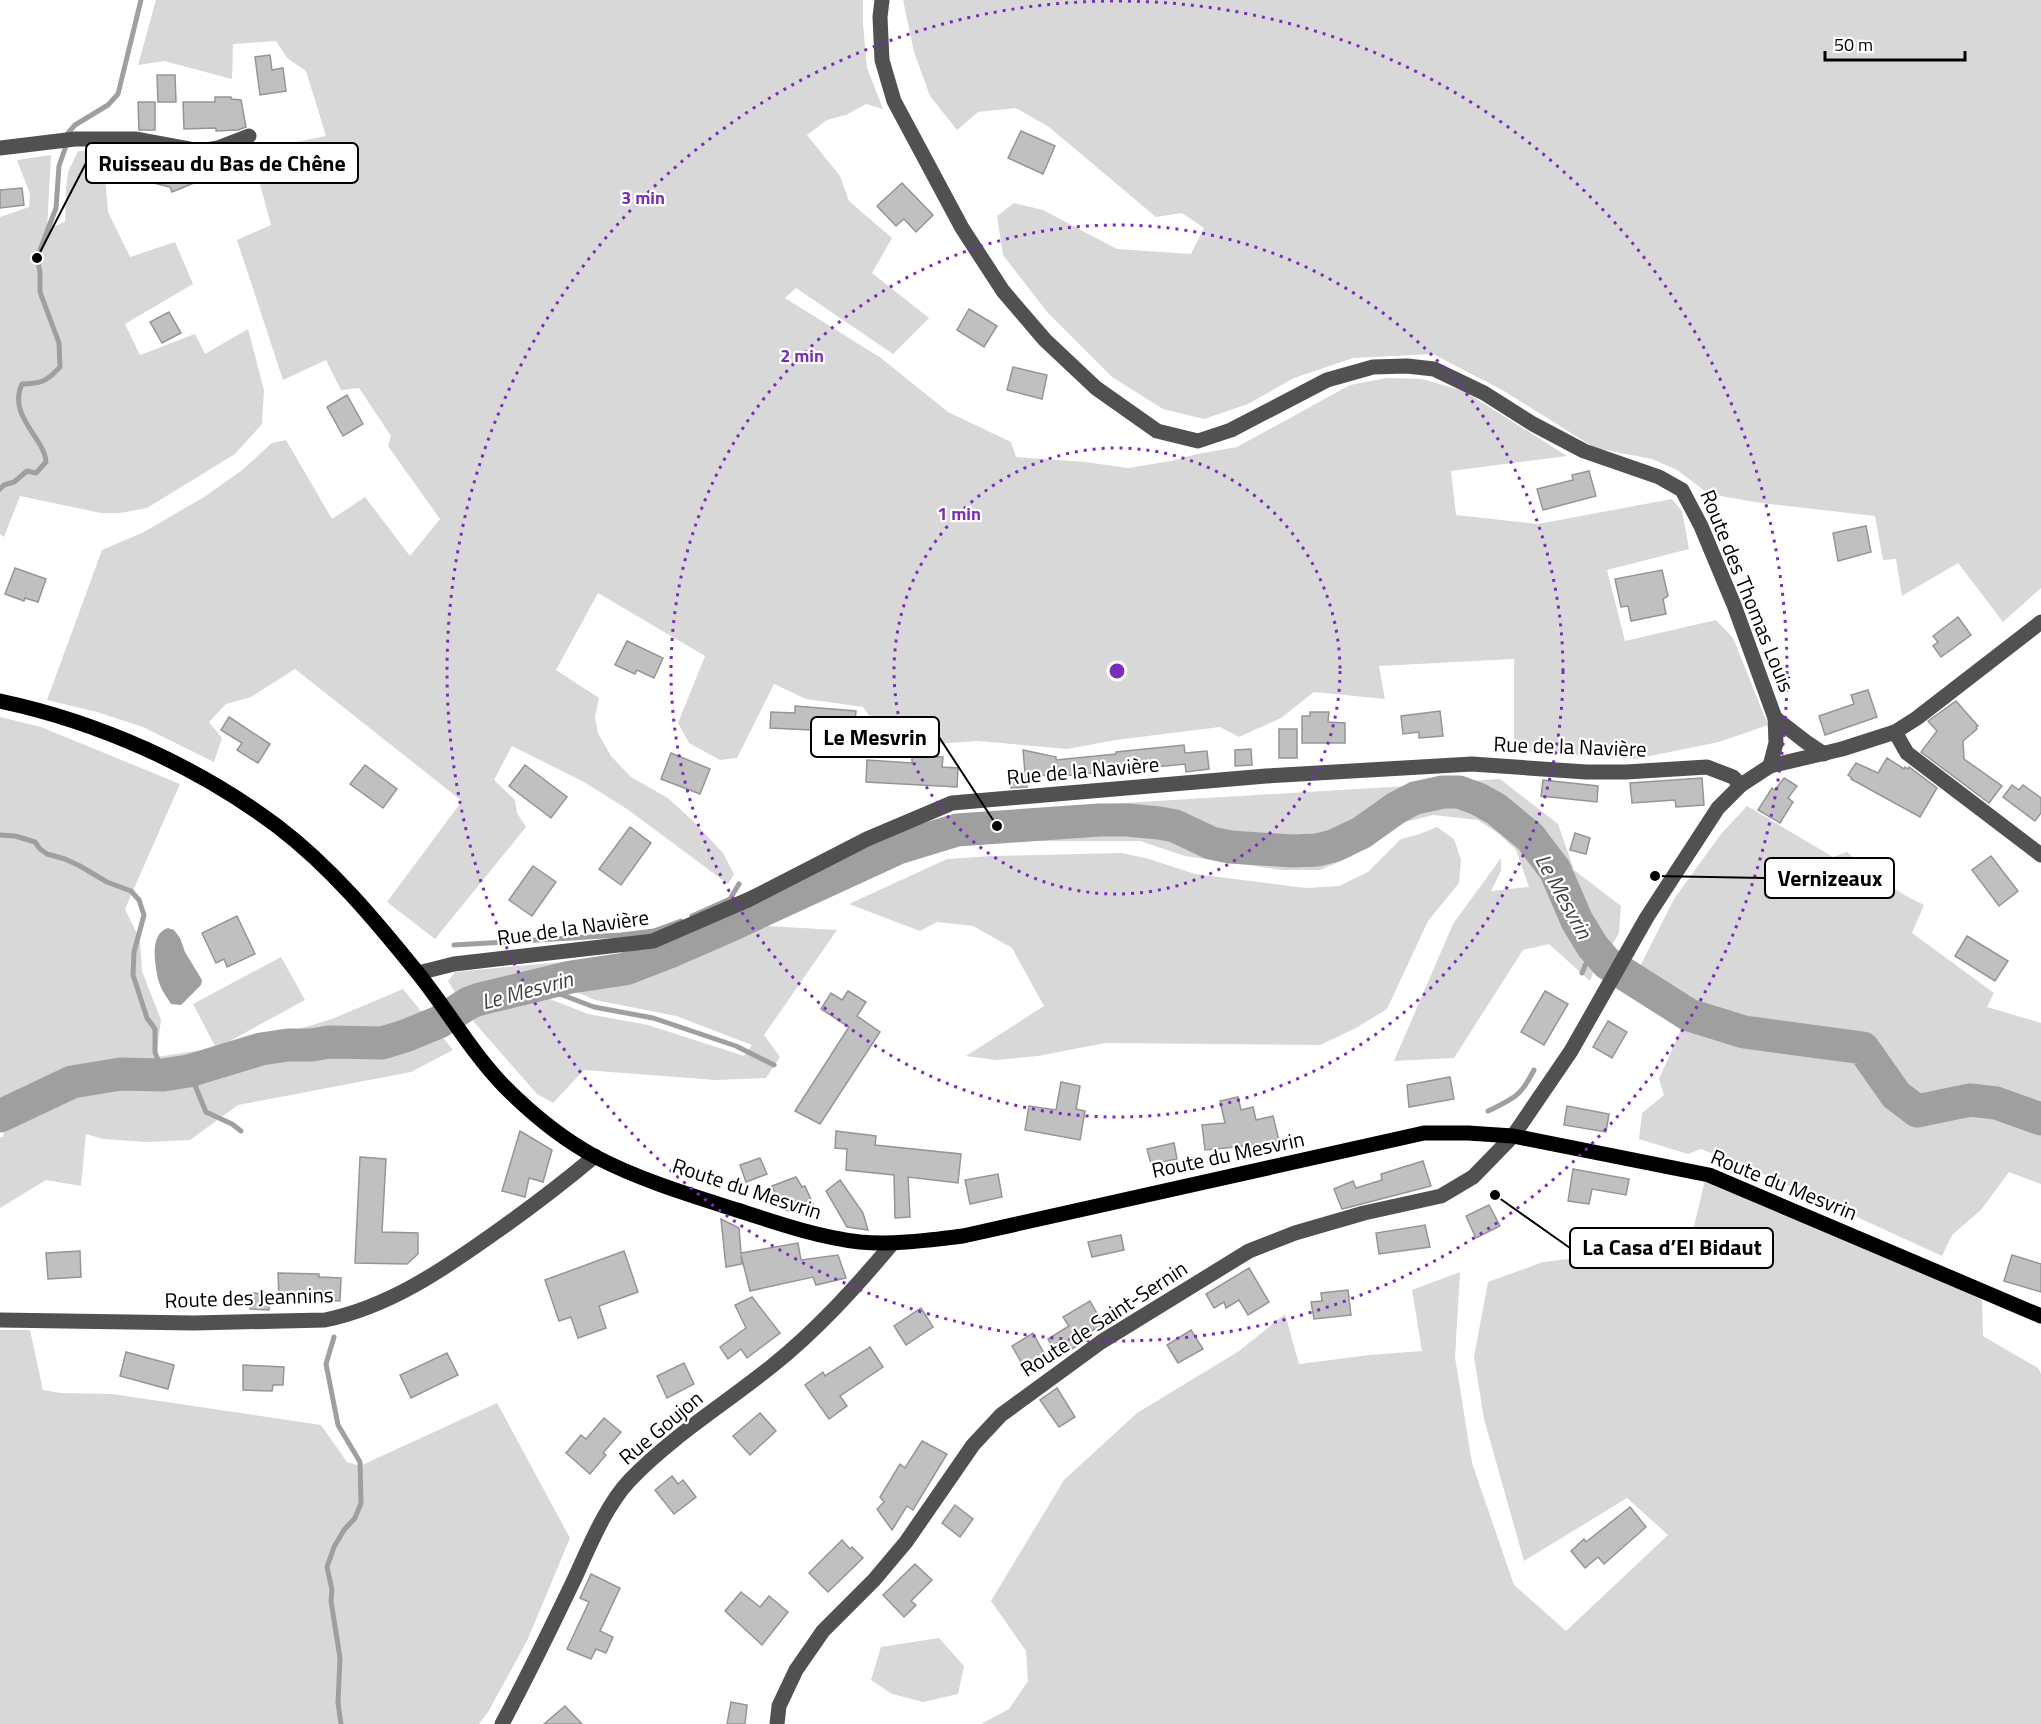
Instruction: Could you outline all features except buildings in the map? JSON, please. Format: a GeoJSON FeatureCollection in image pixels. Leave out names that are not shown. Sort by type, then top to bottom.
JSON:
{"type":"FeatureCollection","features":[{"type":"Feature","properties":{"kind":"main road","name":"Route du Mesvrin"},"geometry":{"type":"LineString","coordinates":[[0,702],[36,709],[116,737],[207,779],[243,802],[278,827],[331,873],[418,973],[481,1059],[505,1086],[552,1127],[595,1156],[676,1189],[783,1225],[846,1240],[892,1244],[963,1236],[1424,1133],[1513,1136],[1709,1175],[2041,1316]]}},
{"type":"Feature","properties":{"kind":"street","name":"Route des Thomas Louis"},"geometry":{"type":"LineString","coordinates":[[882,0],[880,17],[882,60],[894,101],[962,228],[1003,291],[1045,340],[1095,388],[1157,431],[1198,441],[1231,430],[1327,380],[1373,367],[1407,366],[1434,369],[1484,393],[1533,424],[1584,451],[1659,477],[1682,489],[1734,605],[1775,718],[1776,743],[1770,766]]}},
{"type":"Feature","properties":{"kind":"street"},"geometry":{"type":"LineString","coordinates":[[0,148],[75,139],[135,139],[200,151],[218,148],[249,136]]}},
{"type":"Feature","properties":{"kind":"street"},"geometry":{"type":"LineString","coordinates":[[1742,785],[1770,766],[1824,754],[1895,732],[1917,718],[2041,622]]}},
{"type":"Feature","properties":{"kind":"street"},"geometry":{"type":"LineString","coordinates":[[1775,718],[1824,754]]}},
{"type":"Feature","properties":{"kind":"street"},"geometry":{"type":"LineString","coordinates":[[1895,732],[1907,753],[2041,855]]}},
{"type":"Feature","properties":{"kind":"street","name":"Rue de la Navière"},"geometry":{"type":"LineString","coordinates":[[418,973],[454,964],[653,941],[750,899],[867,839],[952,803],[1266,776],[1472,764],[1586,772],[1707,767],[1733,777],[1742,785]]}},
{"type":"Feature","properties":{"kind":"street","name":"Route de Saint-Sernin"},"geometry":{"type":"LineString","coordinates":[[777,1724],[779,1706],[796,1670],[823,1631],[874,1580],[906,1542],[973,1445],[1001,1415],[1016,1403],[1101,1341],[1249,1251],[1295,1233],[1364,1213],[1441,1196],[1473,1177],[1513,1136],[1571,1051],[1635,938],[1718,808],[1742,785]]}},
{"type":"Feature","properties":{"kind":"street","name":"Route des Jeannins"},"geometry":{"type":"LineString","coordinates":[[0,1320],[194,1323],[325,1320],[345,1316],[406,1291],[454,1262],[555,1190],[595,1156]]}},
{"type":"Feature","properties":{"kind":"street","name":"Rue Goujon"},"geometry":{"type":"LineString","coordinates":[[502,1724],[529,1674],[602,1520],[629,1481],[677,1439],[771,1367],[812,1332],[856,1288],[892,1244]]}},
{"type":"Feature","properties":{"kind":"shaded area"},"geometry":{"type":"Polygon","coordinates":[[[156,0],[863,0],[867,68],[883,109],[866,104],[846,115],[827,120],[807,135],[840,176],[849,201],[892,238],[872,273],[929,318],[893,354],[796,288],[785,298],[881,358],[948,412],[1011,442],[1016,457],[1128,468],[1237,447],[1350,385],[1387,378],[1422,379],[1464,391],[1567,456],[1451,471],[1456,515],[1538,524],[1672,499],[1682,511],[1689,549],[1607,570],[1625,641],[1716,620],[1733,638],[1768,725],[1719,742],[1635,759],[1514,751],[1514,659],[1379,666],[1385,699],[1314,692],[1281,718],[1239,737],[1220,727],[1116,740],[1067,749],[978,741],[906,746],[881,733],[863,707],[806,699],[774,684],[737,758],[720,760],[689,743],[678,723],[705,656],[598,593],[556,670],[599,698],[595,717],[598,733],[611,756],[631,777],[668,798],[693,821],[723,853],[734,874],[728,884],[627,809],[584,782],[512,746],[494,780],[515,800],[517,813],[526,827],[435,939],[387,902],[462,801],[295,669],[251,697],[226,704],[209,722],[222,738],[214,762],[143,727],[97,712],[47,700],[102,550],[144,532],[204,497],[241,471],[272,443],[286,440],[332,519],[365,497],[410,556],[440,519],[388,446],[391,436],[359,388],[341,390],[326,360],[283,380],[237,240],[271,225],[251,151],[326,136],[306,71],[287,58],[276,41],[233,44],[232,79],[164,61],[138,65],[156,0]]]}},
{"type":"Feature","properties":{"kind":"shaded area"},"geometry":{"type":"Polygon","coordinates":[[[903,0],[2041,0],[2041,588],[2003,622],[1958,563],[1902,596],[1896,559],[1883,560],[1875,516],[1761,503],[1709,494],[1677,470],[1652,459],[1595,448],[1504,391],[1433,354],[1353,358],[1294,378],[1248,404],[1204,419],[1163,409],[1112,377],[1048,313],[1003,255],[997,216],[1014,203],[1043,210],[1117,249],[1191,254],[1204,228],[1182,213],[1156,217],[1049,127],[1016,108],[978,112],[957,130],[930,96],[914,52],[903,0]]]}},
{"type":"Feature","properties":{"kind":"shaded area"},"geometry":{"type":"Polygon","coordinates":[[[103,150],[108,212],[130,257],[175,242],[193,284],[125,324],[140,355],[195,334],[205,354],[248,329],[264,390],[262,424],[235,454],[147,508],[120,513],[101,513],[20,496],[4,537],[0,534],[0,217],[29,207],[30,194],[17,160],[51,155],[47,229],[65,222],[68,172],[78,151],[103,150]]]}},
{"type":"Feature","properties":{"kind":"shaded area"},"geometry":{"type":"Polygon","coordinates":[[[0,717],[41,727],[180,784],[125,909],[140,940],[142,971],[161,1020],[156,1057],[216,1048],[193,1004],[281,957],[305,1000],[219,1047],[269,1038],[332,1019],[403,989],[453,1050],[411,1072],[238,1105],[190,1140],[146,1142],[103,1139],[86,1134],[81,1186],[46,1180],[0,1208],[0,1137],[3,1137],[10,1095],[0,1099],[0,717]]]}},
{"type":"Feature","properties":{"kind":"shaded area"},"geometry":{"type":"Polygon","coordinates":[[[1500,779],[1558,824],[1574,870],[1512,808],[1470,781],[1500,779]]]}},
{"type":"Feature","properties":{"kind":"shaded area"},"geometry":{"type":"Polygon","coordinates":[[[1407,786],[1394,799],[1349,828],[1318,842],[1257,842],[1221,839],[1202,830],[1164,818],[1080,814],[1091,805],[1407,786]]]}},
{"type":"Feature","properties":{"kind":"shaded area"},"geometry":{"type":"Polygon","coordinates":[[[1461,801],[1483,810],[1527,847],[1547,876],[1563,914],[1596,965],[1590,981],[1549,944],[1523,950],[1454,1058],[1394,1061],[1453,924],[1501,858],[1501,871],[1491,891],[1529,887],[1516,850],[1499,834],[1478,820],[1433,815],[1398,824],[1351,857],[1320,870],[1282,870],[1185,856],[1140,841],[967,841],[976,835],[1092,829],[1171,832],[1200,847],[1226,852],[1301,855],[1329,852],[1369,834],[1405,810],[1461,801]]]}},
{"type":"Feature","properties":{"kind":"shaded area"},"geometry":{"type":"Polygon","coordinates":[[[1747,806],[1833,857],[1847,852],[1893,888],[1924,905],[1912,933],[1994,993],[1987,1007],[2041,1023],[2041,1184],[2009,1172],[1981,1210],[1952,1235],[1942,1256],[1748,1167],[1701,1149],[1688,1154],[1639,1139],[1642,1113],[1664,1095],[1659,1079],[1683,1025],[1626,994],[1674,899],[1721,834],[1747,806]]]}},
{"type":"Feature","properties":{"kind":"shaded area"},"geometry":{"type":"Polygon","coordinates":[[[1437,827],[1454,839],[1461,860],[1459,883],[1428,921],[1387,1009],[1356,1028],[1320,1045],[1105,1043],[1038,1056],[996,1060],[966,1056],[1044,1006],[1012,948],[973,926],[937,922],[920,931],[849,904],[947,859],[991,856],[1122,853],[1195,874],[1306,888],[1339,886],[1368,872],[1401,839],[1437,827]]]}},
{"type":"Feature","properties":{"kind":"shaded area"},"geometry":{"type":"Polygon","coordinates":[[[1574,870],[1621,906],[1619,933],[1609,950],[1573,893],[1574,870]]]}},
{"type":"Feature","properties":{"kind":"shaded area"},"geometry":{"type":"Polygon","coordinates":[[[767,926],[837,930],[764,1035],[780,1057],[766,1078],[716,1080],[584,1070],[553,1103],[537,1094],[473,1021],[480,1007],[537,994],[588,1014],[648,1025],[744,1056],[752,1045],[676,1016],[595,1000],[561,985],[617,986],[684,961],[739,932],[767,926]]]}},
{"type":"Feature","properties":{"kind":"shaded area"},"geometry":{"type":"Polygon","coordinates":[[[168,928],[174,930],[180,938],[185,952],[202,980],[201,985],[181,1005],[171,1004],[158,979],[156,943],[162,931],[168,928]]]}},
{"type":"Feature","properties":{"kind":"shaded area"},"geometry":{"type":"Polygon","coordinates":[[[637,955],[473,991],[458,997],[448,981],[455,972],[637,955]]]}},
{"type":"Feature","properties":{"kind":"shaded area"},"geometry":{"type":"Polygon","coordinates":[[[1705,1180],[1933,1274],[1982,1300],[1983,1336],[2038,1368],[2041,1374],[2041,1724],[981,1724],[1009,1709],[1028,1681],[1026,1651],[991,1601],[1064,1480],[1137,1413],[1239,1351],[1285,1314],[1299,1364],[1422,1351],[1412,1290],[1460,1272],[1455,1357],[1472,1463],[1514,1585],[1566,1631],[1668,1535],[1627,1498],[1524,1561],[1484,1419],[1474,1357],[1488,1282],[1543,1262],[1690,1243],[1705,1180]]]}},
{"type":"Feature","properties":{"kind":"shaded area"},"geometry":{"type":"Polygon","coordinates":[[[0,1330],[30,1330],[43,1390],[61,1393],[112,1394],[321,1425],[347,1462],[360,1466],[497,1403],[570,1538],[527,1641],[479,1724],[0,1724],[0,1330]]]}},
{"type":"Feature","properties":{"kind":"shaded area"},"geometry":{"type":"Polygon","coordinates":[[[939,1638],[964,1666],[958,1694],[923,1702],[892,1694],[871,1680],[881,1647],[939,1638]]]}},
{"type":"Feature","properties":{"kind":"waterway"},"geometry":{"type":"LineString","coordinates":[[0,489],[14,482],[27,471],[36,473],[46,462],[40,444],[19,406],[22,384],[43,381],[60,367],[59,343],[40,292],[37,258],[56,208],[59,166],[68,133],[75,125],[108,105],[118,94],[141,0]]}},
{"type":"Feature","properties":{"kind":"waterway","name":"Le Mesvrin"},"geometry":{"type":"LineString","coordinates":[[0,1116],[72,1082],[121,1074],[163,1075],[189,1071],[261,1049],[288,1045],[329,1042],[382,1043],[439,1022],[469,1003],[480,999],[571,977],[625,969],[731,925],[898,848],[957,830],[1127,820],[1175,826],[1211,843],[1230,847],[1293,851],[1317,850],[1333,846],[1361,833],[1396,808],[1415,798],[1443,792],[1459,792],[1496,809],[1530,837],[1555,870],[1577,921],[1593,947],[1607,963],[1689,1015],[1744,1032],[1863,1048],[1896,1095],[1917,1111],[1970,1100],[1996,1103],[2041,1119]]}},
{"type":"Feature","properties":{"kind":"waterway"},"geometry":{"type":"LineString","coordinates":[[0,835],[15,836],[35,842],[47,854],[65,859],[107,882],[131,891],[139,900],[144,915],[134,952],[133,975],[147,1018],[155,1029],[155,1052],[163,1075]]}},
{"type":"Feature","properties":{"kind":"waterway"},"geometry":{"type":"LineString","coordinates":[[692,916],[730,899],[739,884]]}},
{"type":"Feature","properties":{"kind":"waterway"},"geometry":{"type":"LineString","coordinates":[[454,945],[621,935],[654,931],[681,921]]}},
{"type":"Feature","properties":{"kind":"waterway"},"geometry":{"type":"LineString","coordinates":[[1582,973],[1593,947]]}},
{"type":"Feature","properties":{"kind":"waterway"},"geometry":{"type":"LineString","coordinates":[[536,985],[594,1007],[653,1018],[736,1046],[774,1065]]}},
{"type":"Feature","properties":{"kind":"waterway"},"geometry":{"type":"LineString","coordinates":[[1488,1111],[1516,1096],[1534,1070]]}},
{"type":"Feature","properties":{"kind":"waterway"},"geometry":{"type":"LineString","coordinates":[[189,1071],[206,1112],[232,1124],[241,1131]]}},
{"type":"Feature","properties":{"kind":"waterway"},"geometry":{"type":"LineString","coordinates":[[334,1337],[326,1364],[338,1425],[360,1462],[361,1503],[355,1518],[344,1530],[334,1547],[327,1567],[340,1658],[338,1703],[341,1724]]}},
{"type":"Feature","properties":{"kind":"place","name":"Ruisseau du Bas de Chêne"},"geometry":{"type":"Point","coordinates":[37,258]}},
{"type":"Feature","properties":{"kind":"place","name":"Le Mesvrin"},"geometry":{"type":"Point","coordinates":[997,826]}},
{"type":"Feature","properties":{"kind":"place","name":"Vernizeaux"},"geometry":{"type":"Point","coordinates":[1655,876]}},
{"type":"Feature","properties":{"kind":"place","name":"La Casa d’El Bidaut"},"geometry":{"type":"Point","coordinates":[1495,1195]}}]}
